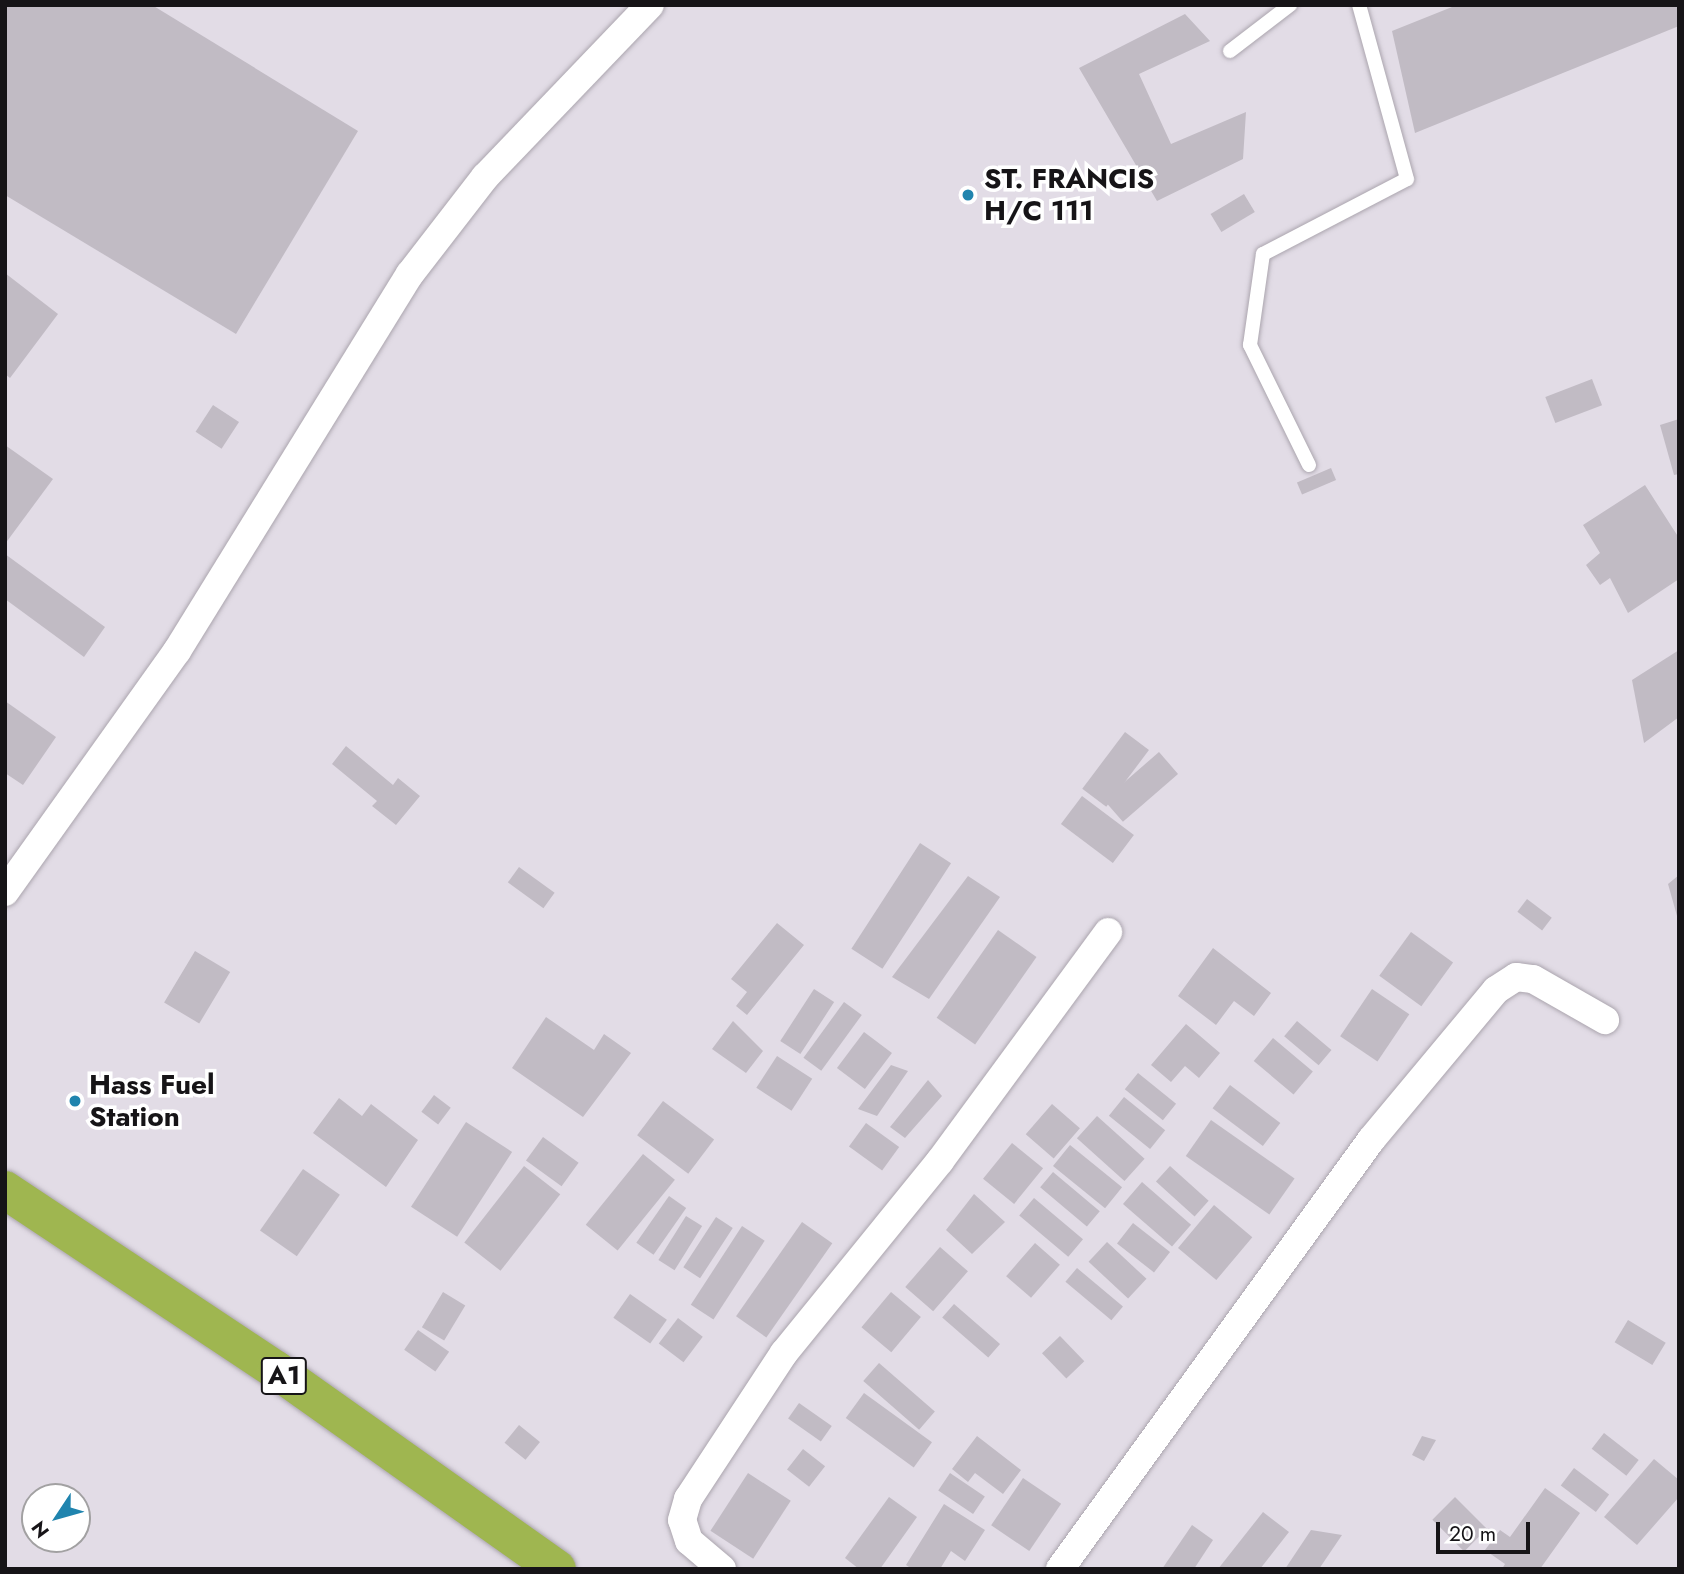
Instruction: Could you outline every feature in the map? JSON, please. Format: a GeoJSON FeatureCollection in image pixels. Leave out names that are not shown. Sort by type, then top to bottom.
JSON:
{"type":"FeatureCollection","features":[{"type":"Feature","properties":{"kind":"highway","name":"A1"},"geometry":{"type":"LineString","coordinates":[[5,1190],[276,1370],[557,1569]]}},
{"type":"Feature","properties":{"kind":"street"},"geometry":{"type":"LineString","coordinates":[[5,892],[177,651],[410,274],[485,177],[650,5]]}},
{"type":"Feature","properties":{"kind":"street"},"geometry":{"type":"LineString","coordinates":[[722,1569],[690,1541],[682,1520],[688,1499],[784,1353],[940,1161],[1108,932]]}},
{"type":"Feature","properties":{"kind":"street"},"geometry":{"type":"LineString","coordinates":[[1060,1569],[1371,1140],[1496,990],[1516,977],[1533,979],[1605,1020]]}},
{"type":"Feature","properties":{"kind":"lane"},"geometry":{"type":"LineString","coordinates":[[1230,51],[1290,5]]}},
{"type":"Feature","properties":{"kind":"lane"},"geometry":{"type":"LineString","coordinates":[[1309,466],[1250,345],[1263,254],[1408,179],[1359,5]]}},
{"type":"Feature","properties":{"kind":"building"},"geometry":{"type":"Polygon","coordinates":[[[5,5],[152,5],[358,131],[236,334],[5,195],[5,5]]]}},
{"type":"Feature","properties":{"kind":"building"},"geometry":{"type":"Polygon","coordinates":[[[1457,5],[1679,5],[1679,26],[1415,133],[1392,31],[1457,5]]]}},
{"type":"Feature","properties":{"kind":"building"},"geometry":{"type":"Polygon","coordinates":[[[1185,14],[1210,41],[1139,74],[1171,144],[1246,112],[1243,159],[1157,201],[1079,68],[1185,14]]]}},
{"type":"Feature","properties":{"kind":"building"},"geometry":{"type":"Polygon","coordinates":[[[1244,194],[1255,212],[1221,232],[1211,214],[1244,194]]]}},
{"type":"Feature","properties":{"kind":"building"},"geometry":{"type":"Polygon","coordinates":[[[5,273],[58,314],[10,378],[5,374],[5,273]]]}},
{"type":"Feature","properties":{"kind":"building"},"geometry":{"type":"Polygon","coordinates":[[[1592,379],[1602,405],[1555,423],[1545,397],[1592,379]]]}},
{"type":"Feature","properties":{"kind":"building"},"geometry":{"type":"Polygon","coordinates":[[[213,405],[239,422],[222,449],[196,432],[213,405]]]}},
{"type":"Feature","properties":{"kind":"building"},"geometry":{"type":"Polygon","coordinates":[[[1679,419],[1679,474],[1674,475],[1660,425],[1679,419]]]}},
{"type":"Feature","properties":{"kind":"building"},"geometry":{"type":"Polygon","coordinates":[[[5,445],[53,479],[5,544],[5,445]]]}},
{"type":"Feature","properties":{"kind":"building"},"geometry":{"type":"Polygon","coordinates":[[[1331,468],[1336,480],[1302,494],[1297,482],[1331,468]]]}},
{"type":"Feature","properties":{"kind":"building"},"geometry":{"type":"Polygon","coordinates":[[[1645,485],[1679,538],[1679,579],[1628,613],[1610,578],[1600,585],[1586,565],[1600,553],[1583,525],[1645,485]]]}},
{"type":"Feature","properties":{"kind":"building"},"geometry":{"type":"Polygon","coordinates":[[[5,554],[105,627],[84,657],[5,599],[5,554]]]}},
{"type":"Feature","properties":{"kind":"building"},"geometry":{"type":"Polygon","coordinates":[[[1679,650],[1679,717],[1644,743],[1632,680],[1679,650]]]}},
{"type":"Feature","properties":{"kind":"building"},"geometry":{"type":"Polygon","coordinates":[[[5,701],[56,737],[23,785],[5,773],[5,701]]]}},
{"type":"Feature","properties":{"kind":"building"},"geometry":{"type":"Polygon","coordinates":[[[1125,732],[1149,750],[1106,807],[1082,789],[1125,732]]]}},
{"type":"Feature","properties":{"kind":"building"},"geometry":{"type":"Polygon","coordinates":[[[346,746],[393,785],[398,778],[420,796],[396,825],[372,806],[377,801],[332,764],[346,746]]]}},
{"type":"Feature","properties":{"kind":"building"},"geometry":{"type":"Polygon","coordinates":[[[1159,752],[1178,774],[1123,822],[1104,800],[1159,752]]]}},
{"type":"Feature","properties":{"kind":"building"},"geometry":{"type":"Polygon","coordinates":[[[1082,796],[1134,835],[1113,863],[1061,824],[1082,796]]]}},
{"type":"Feature","properties":{"kind":"building"},"geometry":{"type":"Polygon","coordinates":[[[920,843],[951,863],[882,969],[851,949],[920,843]]]}},
{"type":"Feature","properties":{"kind":"building"},"geometry":{"type":"Polygon","coordinates":[[[519,867],[555,893],[543,908],[508,882],[519,867]]]}},
{"type":"Feature","properties":{"kind":"building"},"geometry":{"type":"Polygon","coordinates":[[[1679,875],[1679,923],[1668,884],[1679,875]]]}},
{"type":"Feature","properties":{"kind":"building"},"geometry":{"type":"Polygon","coordinates":[[[968,876],[1000,897],[929,999],[892,977],[968,876]]]}},
{"type":"Feature","properties":{"kind":"building"},"geometry":{"type":"Polygon","coordinates":[[[1527,899],[1552,918],[1542,930],[1517,912],[1527,899]]]}},
{"type":"Feature","properties":{"kind":"building"},"geometry":{"type":"Polygon","coordinates":[[[777,923],[804,945],[747,1015],[736,1006],[747,992],[731,979],[777,923]]]}},
{"type":"Feature","properties":{"kind":"building"},"geometry":{"type":"Polygon","coordinates":[[[998,930],[1037,957],[975,1045],[937,1018],[998,930]]]}},
{"type":"Feature","properties":{"kind":"building"},"geometry":{"type":"Polygon","coordinates":[[[1411,932],[1453,963],[1421,1006],[1379,976],[1411,932]]]}},
{"type":"Feature","properties":{"kind":"building"},"geometry":{"type":"Polygon","coordinates":[[[1213,948],[1271,993],[1254,1016],[1234,1001],[1216,1025],[1178,996],[1213,948]]]}},
{"type":"Feature","properties":{"kind":"building"},"geometry":{"type":"Polygon","coordinates":[[[195,951],[230,972],[199,1024],[164,1002],[195,951]]]}},
{"type":"Feature","properties":{"kind":"building"},"geometry":{"type":"Polygon","coordinates":[[[814,989],[834,1002],[800,1054],[780,1041],[814,989]]]}},
{"type":"Feature","properties":{"kind":"building"},"geometry":{"type":"Polygon","coordinates":[[[1372,989],[1409,1014],[1377,1061],[1340,1036],[1372,989]]]}},
{"type":"Feature","properties":{"kind":"building"},"geometry":{"type":"Polygon","coordinates":[[[844,1002],[862,1015],[821,1071],[803,1058],[844,1002]]]}},
{"type":"Feature","properties":{"kind":"building"},"geometry":{"type":"Polygon","coordinates":[[[546,1017],[594,1050],[604,1034],[631,1053],[583,1117],[512,1068],[546,1017]]]}},
{"type":"Feature","properties":{"kind":"building"},"geometry":{"type":"Polygon","coordinates":[[[733,1021],[763,1051],[746,1073],[712,1049],[733,1021]]]}},
{"type":"Feature","properties":{"kind":"building"},"geometry":{"type":"Polygon","coordinates":[[[1297,1021],[1331,1050],[1319,1065],[1284,1036],[1297,1021]]]}},
{"type":"Feature","properties":{"kind":"building"},"geometry":{"type":"Polygon","coordinates":[[[1186,1024],[1220,1053],[1199,1078],[1185,1066],[1171,1082],[1151,1065],[1186,1024]]]}},
{"type":"Feature","properties":{"kind":"building"},"geometry":{"type":"Polygon","coordinates":[[[864,1032],[892,1053],[865,1089],[837,1068],[864,1032]]]}},
{"type":"Feature","properties":{"kind":"building"},"geometry":{"type":"Polygon","coordinates":[[[1273,1038],[1313,1071],[1294,1094],[1254,1061],[1273,1038]]]}},
{"type":"Feature","properties":{"kind":"building"},"geometry":{"type":"Polygon","coordinates":[[[777,1056],[812,1079],[792,1111],[756,1088],[777,1056]]]}},
{"type":"Feature","properties":{"kind":"building"},"geometry":{"type":"Polygon","coordinates":[[[891,1065],[908,1071],[877,1116],[858,1109],[891,1065]]]}},
{"type":"Feature","properties":{"kind":"building"},"geometry":{"type":"Polygon","coordinates":[[[1138,1073],[1176,1104],[1163,1120],[1125,1089],[1138,1073]]]}},
{"type":"Feature","properties":{"kind":"building"},"geometry":{"type":"Polygon","coordinates":[[[928,1080],[942,1096],[905,1138],[890,1127],[928,1080]]]}},
{"type":"Feature","properties":{"kind":"building"},"geometry":{"type":"Polygon","coordinates":[[[1230,1085],[1280,1123],[1263,1146],[1213,1108],[1230,1085]]]}},
{"type":"Feature","properties":{"kind":"building"},"geometry":{"type":"Polygon","coordinates":[[[434,1095],[451,1108],[438,1124],[421,1112],[434,1095]]]}},
{"type":"Feature","properties":{"kind":"building"},"geometry":{"type":"Polygon","coordinates":[[[1124,1097],[1165,1130],[1150,1149],[1109,1116],[1124,1097]]]}},
{"type":"Feature","properties":{"kind":"building"},"geometry":{"type":"Polygon","coordinates":[[[339,1098],[362,1116],[371,1104],[418,1140],[386,1187],[313,1133],[339,1098]]]}},
{"type":"Feature","properties":{"kind":"building"},"geometry":{"type":"Polygon","coordinates":[[[663,1101],[714,1140],[688,1174],[637,1135],[663,1101]]]}},
{"type":"Feature","properties":{"kind":"building"},"geometry":{"type":"Polygon","coordinates":[[[1052,1104],[1080,1128],[1054,1158],[1026,1134],[1052,1104]]]}},
{"type":"Feature","properties":{"kind":"building"},"geometry":{"type":"Polygon","coordinates":[[[1097,1116],[1145,1159],[1124,1181],[1077,1138],[1097,1116]]]}},
{"type":"Feature","properties":{"kind":"building"},"geometry":{"type":"Polygon","coordinates":[[[1211,1120],[1295,1179],[1269,1215],[1186,1156],[1211,1120]]]}},
{"type":"Feature","properties":{"kind":"building"},"geometry":{"type":"Polygon","coordinates":[[[466,1122],[512,1152],[457,1237],[411,1207],[466,1122]]]}},
{"type":"Feature","properties":{"kind":"building"},"geometry":{"type":"Polygon","coordinates":[[[866,1123],[899,1147],[882,1171],[849,1146],[866,1123]]]}},
{"type":"Feature","properties":{"kind":"building"},"geometry":{"type":"Polygon","coordinates":[[[543,1137],[579,1163],[562,1186],[526,1160],[543,1137]]]}},
{"type":"Feature","properties":{"kind":"building"},"geometry":{"type":"Polygon","coordinates":[[[1012,1143],[1043,1168],[1014,1204],[983,1179],[1012,1143]]]}},
{"type":"Feature","properties":{"kind":"building"},"geometry":{"type":"Polygon","coordinates":[[[1070,1145],[1122,1187],[1105,1208],[1053,1166],[1070,1145]]]}},
{"type":"Feature","properties":{"kind":"building"},"geometry":{"type":"Polygon","coordinates":[[[643,1154],[675,1180],[618,1251],[586,1225],[643,1154]]]}},
{"type":"Feature","properties":{"kind":"building"},"geometry":{"type":"Polygon","coordinates":[[[524,1166],[560,1194],[501,1271],[464,1242],[524,1166]]]}},
{"type":"Feature","properties":{"kind":"building"},"geometry":{"type":"Polygon","coordinates":[[[1170,1166],[1209,1201],[1195,1216],[1156,1182],[1170,1166]]]}},
{"type":"Feature","properties":{"kind":"building"},"geometry":{"type":"Polygon","coordinates":[[[303,1169],[340,1195],[297,1256],[260,1230],[303,1169]]]}},
{"type":"Feature","properties":{"kind":"building"},"geometry":{"type":"Polygon","coordinates":[[[1053,1172],[1100,1211],[1087,1227],[1040,1187],[1053,1172]]]}},
{"type":"Feature","properties":{"kind":"building"},"geometry":{"type":"Polygon","coordinates":[[[1142,1182],[1191,1225],[1172,1247],[1123,1204],[1142,1182]]]}},
{"type":"Feature","properties":{"kind":"building"},"geometry":{"type":"Polygon","coordinates":[[[974,1194],[1005,1222],[972,1254],[946,1230],[974,1194]]]}},
{"type":"Feature","properties":{"kind":"building"},"geometry":{"type":"Polygon","coordinates":[[[669,1196],[686,1208],[654,1255],[636,1243],[669,1196]]]}},
{"type":"Feature","properties":{"kind":"building"},"geometry":{"type":"Polygon","coordinates":[[[1034,1198],[1083,1239],[1068,1257],[1019,1216],[1034,1198]]]}},
{"type":"Feature","properties":{"kind":"building"},"geometry":{"type":"Polygon","coordinates":[[[1214,1205],[1252,1237],[1216,1280],[1178,1248],[1214,1205]]]}},
{"type":"Feature","properties":{"kind":"building"},"geometry":{"type":"Polygon","coordinates":[[[686,1216],[702,1226],[675,1270],[658,1260],[686,1216]]]}},
{"type":"Feature","properties":{"kind":"building"},"geometry":{"type":"Polygon","coordinates":[[[716,1217],[733,1228],[700,1278],[683,1267],[716,1217]]]}},
{"type":"Feature","properties":{"kind":"building"},"geometry":{"type":"Polygon","coordinates":[[[802,1222],[832,1243],[766,1337],[736,1316],[802,1222]]]}},
{"type":"Feature","properties":{"kind":"building"},"geometry":{"type":"Polygon","coordinates":[[[1133,1223],[1170,1252],[1154,1272],[1117,1243],[1133,1223]]]}},
{"type":"Feature","properties":{"kind":"building"},"geometry":{"type":"Polygon","coordinates":[[[742,1226],[765,1241],[713,1320],[691,1305],[742,1226]]]}},
{"type":"Feature","properties":{"kind":"building"},"geometry":{"type":"Polygon","coordinates":[[[1107,1242],[1146,1279],[1128,1299],[1089,1262],[1107,1242]]]}},
{"type":"Feature","properties":{"kind":"building"},"geometry":{"type":"Polygon","coordinates":[[[1035,1243],[1060,1265],[1031,1298],[1006,1276],[1035,1243]]]}},
{"type":"Feature","properties":{"kind":"building"},"geometry":{"type":"Polygon","coordinates":[[[940,1247],[968,1271],[933,1311],[905,1287],[940,1247]]]}},
{"type":"Feature","properties":{"kind":"building"},"geometry":{"type":"Polygon","coordinates":[[[1077,1268],[1123,1307],[1111,1320],[1065,1282],[1077,1268]]]}},
{"type":"Feature","properties":{"kind":"building"},"geometry":{"type":"Polygon","coordinates":[[[443,1292],[465,1305],[444,1341],[422,1327],[443,1292]]]}},
{"type":"Feature","properties":{"kind":"building"},"geometry":{"type":"Polygon","coordinates":[[[891,1292],[921,1317],[891,1352],[861,1327],[891,1292]]]}},
{"type":"Feature","properties":{"kind":"building"},"geometry":{"type":"Polygon","coordinates":[[[630,1294],[667,1320],[650,1344],[613,1318],[630,1294]]]}},
{"type":"Feature","properties":{"kind":"building"},"geometry":{"type":"Polygon","coordinates":[[[954,1304],[1000,1344],[988,1358],[942,1318],[954,1304]]]}},
{"type":"Feature","properties":{"kind":"building"},"geometry":{"type":"Polygon","coordinates":[[[678,1318],[703,1337],[683,1362],[659,1344],[678,1318]]]}},
{"type":"Feature","properties":{"kind":"building"},"geometry":{"type":"Polygon","coordinates":[[[1628,1320],[1666,1343],[1652,1365],[1615,1342],[1628,1320]]]}},
{"type":"Feature","properties":{"kind":"building"},"geometry":{"type":"Polygon","coordinates":[[[418,1330],[449,1352],[435,1371],[404,1350],[418,1330]]]}},
{"type":"Feature","properties":{"kind":"building"},"geometry":{"type":"Polygon","coordinates":[[[1060,1336],[1084,1361],[1066,1379],[1042,1353],[1060,1336]]]}},
{"type":"Feature","properties":{"kind":"building"},"geometry":{"type":"Polygon","coordinates":[[[879,1363],[935,1412],[919,1430],[863,1381],[879,1363]]]}},
{"type":"Feature","properties":{"kind":"building"},"geometry":{"type":"Polygon","coordinates":[[[864,1393],[932,1442],[914,1467],[846,1418],[864,1393]]]}},
{"type":"Feature","properties":{"kind":"building"},"geometry":{"type":"Polygon","coordinates":[[[799,1403],[832,1426],[821,1442],[788,1419],[799,1403]]]}},
{"type":"Feature","properties":{"kind":"building"},"geometry":{"type":"Polygon","coordinates":[[[519,1425],[540,1442],[526,1460],[505,1443],[519,1425]]]}},
{"type":"Feature","properties":{"kind":"building"},"geometry":{"type":"Polygon","coordinates":[[[1604,1433],[1639,1460],[1626,1476],[1592,1449],[1604,1433]]]}},
{"type":"Feature","properties":{"kind":"building"},"geometry":{"type":"Polygon","coordinates":[[[977,1436],[1021,1470],[1003,1494],[975,1473],[968,1482],[952,1469],[977,1436]]]}},
{"type":"Feature","properties":{"kind":"building"},"geometry":{"type":"Polygon","coordinates":[[[1422,1436],[1436,1440],[1424,1461],[1412,1455],[1422,1436]]]}},
{"type":"Feature","properties":{"kind":"building"},"geometry":{"type":"Polygon","coordinates":[[[803,1449],[825,1466],[809,1487],[787,1469],[803,1449]]]}},
{"type":"Feature","properties":{"kind":"building"},"geometry":{"type":"Polygon","coordinates":[[[1654,1459],[1679,1480],[1679,1497],[1637,1545],[1604,1517],[1654,1459]]]}},
{"type":"Feature","properties":{"kind":"building"},"geometry":{"type":"Polygon","coordinates":[[[1574,1468],[1609,1494],[1596,1512],[1561,1486],[1574,1468]]]}},
{"type":"Feature","properties":{"kind":"building"},"geometry":{"type":"Polygon","coordinates":[[[748,1473],[791,1501],[753,1559],[710,1531],[748,1473]]]}},
{"type":"Feature","properties":{"kind":"building"},"geometry":{"type":"Polygon","coordinates":[[[950,1473],[985,1496],[973,1514],[938,1490],[950,1473]]]}},
{"type":"Feature","properties":{"kind":"building"},"geometry":{"type":"Polygon","coordinates":[[[1023,1478],[1061,1504],[1029,1551],[991,1525],[1023,1478]]]}},
{"type":"Feature","properties":{"kind":"building"},"geometry":{"type":"Polygon","coordinates":[[[1545,1488],[1580,1513],[1540,1569],[1502,1569],[1505,1564],[1485,1550],[1500,1530],[1510,1537],[1545,1488]]]}},
{"type":"Feature","properties":{"kind":"building"},"geometry":{"type":"Polygon","coordinates":[[[889,1497],[917,1517],[880,1569],[859,1569],[845,1558],[889,1497]]]}},
{"type":"Feature","properties":{"kind":"building"},"geometry":{"type":"Polygon","coordinates":[[[1455,1497],[1487,1529],[1464,1551],[1432,1520],[1455,1497]]]}},
{"type":"Feature","properties":{"kind":"building"},"geometry":{"type":"Polygon","coordinates":[[[944,1504],[985,1530],[965,1561],[951,1551],[940,1569],[912,1569],[906,1565],[944,1504]]]}},
{"type":"Feature","properties":{"kind":"building"},"geometry":{"type":"Polygon","coordinates":[[[1263,1512],[1289,1532],[1260,1569],[1218,1569],[1263,1512]]]}},
{"type":"Feature","properties":{"kind":"building"},"geometry":{"type":"Polygon","coordinates":[[[1192,1525],[1213,1540],[1194,1569],[1162,1569],[1192,1525]]]}},
{"type":"Feature","properties":{"kind":"building"},"geometry":{"type":"Polygon","coordinates":[[[1311,1530],[1342,1535],[1319,1569],[1285,1569],[1311,1530]]]}},
{"type":"Feature","properties":{"kind":"place","name":"ST. FRANCIS H/C 111"},"geometry":{"type":"Point","coordinates":[968,195]}},
{"type":"Feature","properties":{"kind":"place","name":"Hass Fuel Station"},"geometry":{"type":"Point","coordinates":[75,1101]}}]}
